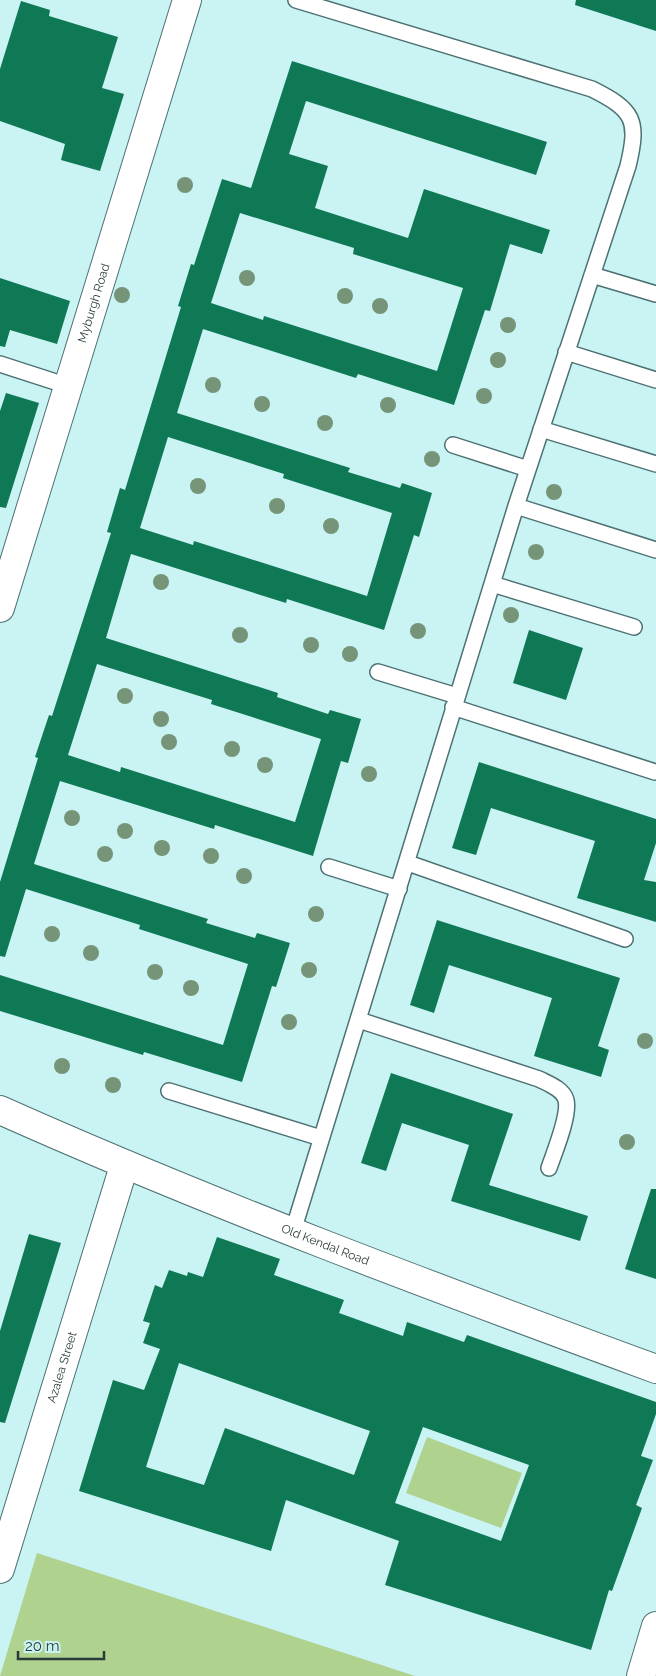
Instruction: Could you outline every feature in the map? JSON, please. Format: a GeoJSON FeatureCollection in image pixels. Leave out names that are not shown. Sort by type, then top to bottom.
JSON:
{"type":"FeatureCollection","features":[{"type":"Feature","properties":{"kind":"street","name":"Myburgh Road"},"geometry":{"type":"LineString","coordinates":[[0,608],[7,562],[68,386],[188,0]]}},
{"type":"Feature","properties":{"kind":"street","name":"Old Kendal Road"},"geometry":{"type":"LineString","coordinates":[[0,1110],[124,1166],[656,1369]]}},
{"type":"Feature","properties":{"kind":"street","name":"Azalea Street"},"geometry":{"type":"LineString","coordinates":[[0,1569],[124,1166]]}},
{"type":"Feature","properties":{"kind":"street"},"geometry":{"type":"LineString","coordinates":[[640,1676],[656,1626]]}},
{"type":"Feature","properties":{"kind":"lane"},"geometry":{"type":"LineString","coordinates":[[292,1231],[400,889],[455,702],[516,506],[628,166],[635,137],[630,118],[617,102],[592,90],[296,0]]}},
{"type":"Feature","properties":{"kind":"lane"},"geometry":{"type":"LineString","coordinates":[[592,274],[656,294]]}},
{"type":"Feature","properties":{"kind":"lane"},"geometry":{"type":"LineString","coordinates":[[566,352],[656,380]]}},
{"type":"Feature","properties":{"kind":"lane"},"geometry":{"type":"LineString","coordinates":[[0,364],[68,386]]}},
{"type":"Feature","properties":{"kind":"lane"},"geometry":{"type":"LineString","coordinates":[[541,428],[656,464]]}},
{"type":"Feature","properties":{"kind":"lane"},"geometry":{"type":"LineString","coordinates":[[453,445],[528,468]]}},
{"type":"Feature","properties":{"kind":"lane"},"geometry":{"type":"LineString","coordinates":[[516,506],[656,550]]}},
{"type":"Feature","properties":{"kind":"lane"},"geometry":{"type":"LineString","coordinates":[[492,584],[634,626]]}},
{"type":"Feature","properties":{"kind":"lane"},"geometry":{"type":"LineString","coordinates":[[378,672],[455,702],[655,772]]}},
{"type":"Feature","properties":{"kind":"lane"},"geometry":{"type":"LineString","coordinates":[[408,863],[625,939]]}},
{"type":"Feature","properties":{"kind":"lane"},"geometry":{"type":"LineString","coordinates":[[329,868],[400,889]]}},
{"type":"Feature","properties":{"kind":"lane"},"geometry":{"type":"LineString","coordinates":[[359,1020],[539,1079],[558,1089],[566,1100],[566,1114],[549,1168]]}},
{"type":"Feature","properties":{"kind":"lane"},"geometry":{"type":"LineString","coordinates":[[169,1091],[322,1138]]}},
{"type":"Feature","properties":{"kind":"green space"},"geometry":{"type":"Polygon","coordinates":[[[427,1437],[522,1473],[501,1528],[406,1493],[427,1437]]]}},
{"type":"Feature","properties":{"kind":"green space"},"geometry":{"type":"Polygon","coordinates":[[[37,1553],[415,1676],[0,1676],[37,1553]]]}},
{"type":"Feature","properties":{"kind":"building"},"geometry":{"type":"Polygon","coordinates":[[[576,0],[656,0],[656,31],[575,5],[576,0]]]}},
{"type":"Feature","properties":{"kind":"building"},"geometry":{"type":"Polygon","coordinates":[[[21,1],[50,10],[49,16],[118,37],[102,88],[124,94],[100,171],[61,160],[65,144],[0,121],[0,69],[21,1]]]}},
{"type":"Feature","properties":{"kind":"building"},"geometry":{"type":"Polygon","coordinates":[[[292,61],[547,142],[536,175],[306,101],[289,154],[328,166],[315,208],[408,238],[424,189],[550,230],[542,254],[510,244],[490,311],[485,310],[454,405],[358,374],[356,378],[203,329],[177,413],[350,468],[348,472],[400,488],[402,483],[432,493],[419,537],[414,535],[384,630],[287,599],[286,603],[131,554],[106,638],[278,693],[277,697],[328,714],[330,710],[361,719],[348,763],[341,761],[313,856],[215,825],[214,829],[60,781],[34,864],[208,919],[206,923],[255,938],[257,933],[290,943],[276,987],[272,986],[242,1082],[144,1052],[143,1055],[0,1011],[0,975],[223,1045],[248,964],[139,929],[140,925],[26,889],[5,957],[0,956],[0,882],[38,758],[35,757],[49,715],[52,716],[111,533],[107,532],[120,488],[125,490],[181,307],[178,306],[191,264],[194,265],[222,179],[251,188],[292,61]],[[240,213],[211,303],[263,320],[264,316],[437,371],[463,288],[353,254],[354,248],[240,213]],[[168,437],[140,528],[193,545],[194,541],[367,596],[392,513],[283,478],[284,474],[168,437]],[[97,664],[68,755],[120,772],[121,767],[295,822],[321,739],[211,704],[212,700],[97,664]]]}},
{"type":"Feature","properties":{"kind":"building"},"geometry":{"type":"Polygon","coordinates":[[[0,278],[70,301],[57,344],[10,330],[5,347],[0,346],[0,278]]]}},
{"type":"Feature","properties":{"kind":"building"},"geometry":{"type":"Polygon","coordinates":[[[6,393],[39,403],[6,508],[0,507],[0,411],[6,393]]]}},
{"type":"Feature","properties":{"kind":"building"},"geometry":{"type":"Polygon","coordinates":[[[529,630],[583,648],[566,700],[513,683],[529,630]]]}},
{"type":"Feature","properties":{"kind":"building"},"geometry":{"type":"Polygon","coordinates":[[[479,762],[656,819],[656,843],[644,880],[656,882],[656,922],[577,898],[595,841],[491,808],[476,855],[452,848],[479,762]]]}},
{"type":"Feature","properties":{"kind":"building"},"geometry":{"type":"Polygon","coordinates":[[[437,920],[620,978],[598,1046],[609,1050],[601,1077],[534,1056],[552,998],[449,965],[434,1013],[410,1005],[437,920]]]}},
{"type":"Feature","properties":{"kind":"building"},"geometry":{"type":"Polygon","coordinates":[[[391,1073],[513,1114],[489,1185],[588,1216],[580,1241],[451,1201],[469,1145],[402,1123],[386,1171],[361,1163],[391,1073]]]}},
{"type":"Feature","properties":{"kind":"building"},"geometry":{"type":"Polygon","coordinates":[[[651,1189],[656,1189],[656,1279],[625,1269],[651,1189]]]}},
{"type":"Feature","properties":{"kind":"building"},"geometry":{"type":"Polygon","coordinates":[[[29,1234],[61,1243],[5,1423],[0,1422],[0,1331],[29,1234]]]}},
{"type":"Feature","properties":{"kind":"building"},"geometry":{"type":"Polygon","coordinates":[[[217,1237],[280,1259],[274,1275],[344,1300],[339,1313],[403,1336],[407,1322],[464,1342],[467,1335],[656,1402],[656,1414],[641,1456],[653,1460],[636,1505],[642,1508],[612,1591],[609,1590],[591,1650],[385,1585],[399,1541],[286,1500],[271,1551],[79,1491],[113,1380],[144,1390],[160,1349],[143,1343],[150,1323],[143,1321],[155,1285],[162,1288],[169,1270],[187,1276],[188,1272],[203,1277],[217,1237]],[[179,1363],[146,1467],[204,1485],[225,1428],[354,1475],[370,1431],[179,1363]],[[423,1427],[395,1503],[501,1541],[529,1465],[423,1427]]]}}]}
